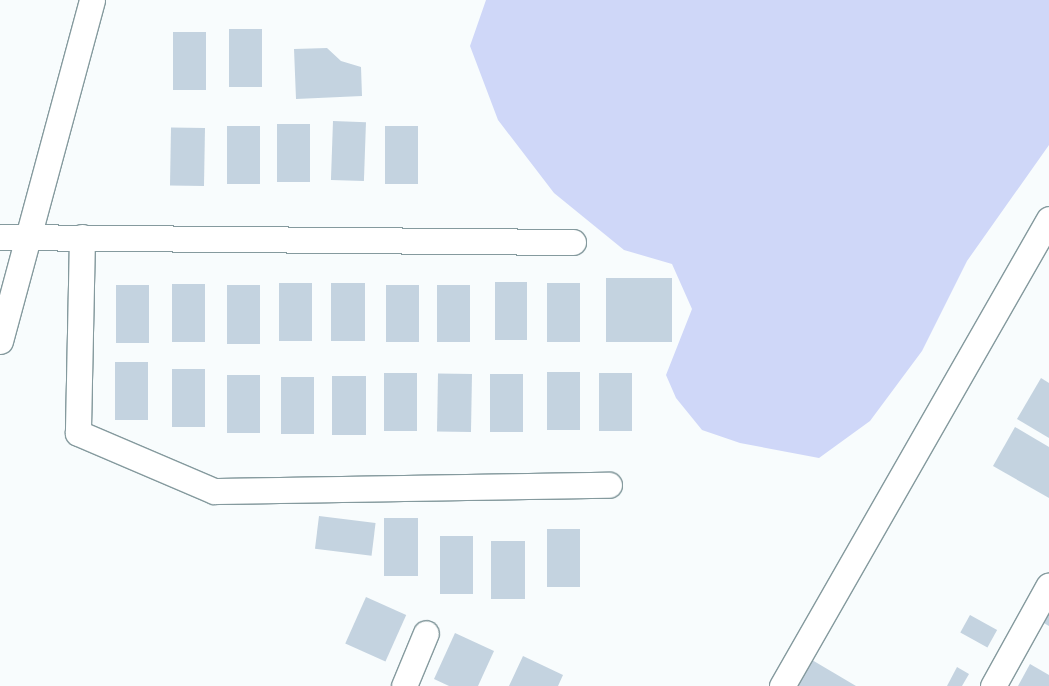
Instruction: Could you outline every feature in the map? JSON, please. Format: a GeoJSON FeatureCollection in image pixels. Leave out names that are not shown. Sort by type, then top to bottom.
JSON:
{"type":"FeatureCollection","features":[{"type":"Feature","properties":{"kind":"street"},"geometry":{"type":"LineString","coordinates":[[0,341],[92,0]]}},
{"type":"Feature","properties":{"kind":"street"},"geometry":{"type":"LineString","coordinates":[[782,686],[1049,219]]}},
{"type":"Feature","properties":{"kind":"street"},"geometry":{"type":"LineString","coordinates":[[0,237],[573,242]]}},
{"type":"Feature","properties":{"kind":"street"},"geometry":{"type":"LineString","coordinates":[[82,237],[78,433],[214,491],[609,485]]}},
{"type":"Feature","properties":{"kind":"street"},"geometry":{"type":"LineString","coordinates":[[993,686],[1049,585]]}},
{"type":"Feature","properties":{"kind":"street"},"geometry":{"type":"LineString","coordinates":[[404,686],[426,633]]}},
{"type":"Feature","properties":{"kind":"water"},"geometry":{"type":"Polygon","coordinates":[[[486,0],[1049,0],[1049,145],[967,261],[922,351],[870,421],[819,458],[740,443],[702,430],[676,398],[666,375],[692,309],[672,264],[624,250],[554,193],[498,120],[470,46],[486,0]]]}},
{"type":"Feature","properties":{"kind":"building"},"geometry":{"type":"Polygon","coordinates":[[[229,29],[262,29],[262,87],[229,87],[229,29]]]}},
{"type":"Feature","properties":{"kind":"building"},"geometry":{"type":"Polygon","coordinates":[[[173,32],[206,32],[206,90],[173,90],[173,32]]]}},
{"type":"Feature","properties":{"kind":"building"},"geometry":{"type":"Polygon","coordinates":[[[327,48],[341,61],[361,67],[362,96],[296,99],[294,49],[327,48]]]}},
{"type":"Feature","properties":{"kind":"building"},"geometry":{"type":"Polygon","coordinates":[[[333,121],[366,122],[364,181],[331,180],[333,121]]]}},
{"type":"Feature","properties":{"kind":"building"},"geometry":{"type":"Polygon","coordinates":[[[277,124],[310,124],[310,182],[277,182],[277,124]]]}},
{"type":"Feature","properties":{"kind":"building"},"geometry":{"type":"Polygon","coordinates":[[[227,126],[260,126],[260,184],[227,184],[227,126]]]}},
{"type":"Feature","properties":{"kind":"building"},"geometry":{"type":"Polygon","coordinates":[[[385,126],[418,126],[418,184],[385,184],[385,126]]]}},
{"type":"Feature","properties":{"kind":"building"},"geometry":{"type":"Polygon","coordinates":[[[171,127],[205,128],[204,186],[170,185],[171,127]]]}},
{"type":"Feature","properties":{"kind":"building"},"geometry":{"type":"Polygon","coordinates":[[[606,278],[672,278],[672,342],[606,342],[606,278]]]}},
{"type":"Feature","properties":{"kind":"building"},"geometry":{"type":"Polygon","coordinates":[[[495,282],[527,282],[527,340],[495,340],[495,282]]]}},
{"type":"Feature","properties":{"kind":"building"},"geometry":{"type":"Polygon","coordinates":[[[279,283],[312,283],[312,341],[279,341],[279,283]]]}},
{"type":"Feature","properties":{"kind":"building"},"geometry":{"type":"Polygon","coordinates":[[[331,283],[365,283],[365,341],[331,341],[331,283]]]}},
{"type":"Feature","properties":{"kind":"building"},"geometry":{"type":"Polygon","coordinates":[[[547,283],[580,283],[580,342],[547,342],[547,283]]]}},
{"type":"Feature","properties":{"kind":"building"},"geometry":{"type":"Polygon","coordinates":[[[172,284],[205,284],[205,342],[172,342],[172,284]]]}},
{"type":"Feature","properties":{"kind":"building"},"geometry":{"type":"Polygon","coordinates":[[[116,285],[149,285],[149,343],[116,343],[116,285]]]}},
{"type":"Feature","properties":{"kind":"building"},"geometry":{"type":"Polygon","coordinates":[[[227,285],[260,285],[260,344],[227,344],[227,285]]]}},
{"type":"Feature","properties":{"kind":"building"},"geometry":{"type":"Polygon","coordinates":[[[386,285],[419,285],[419,342],[386,342],[386,285]]]}},
{"type":"Feature","properties":{"kind":"building"},"geometry":{"type":"Polygon","coordinates":[[[437,285],[470,285],[470,342],[437,342],[437,285]]]}},
{"type":"Feature","properties":{"kind":"building"},"geometry":{"type":"Polygon","coordinates":[[[115,362],[148,362],[148,420],[115,420],[115,362]]]}},
{"type":"Feature","properties":{"kind":"building"},"geometry":{"type":"Polygon","coordinates":[[[172,369],[205,369],[205,427],[172,427],[172,369]]]}},
{"type":"Feature","properties":{"kind":"building"},"geometry":{"type":"Polygon","coordinates":[[[547,372],[580,372],[580,430],[547,430],[547,372]]]}},
{"type":"Feature","properties":{"kind":"building"},"geometry":{"type":"Polygon","coordinates":[[[384,373],[417,373],[417,431],[384,431],[384,373]]]}},
{"type":"Feature","properties":{"kind":"building"},"geometry":{"type":"Polygon","coordinates":[[[438,373],[472,374],[471,432],[437,431],[438,373]]]}},
{"type":"Feature","properties":{"kind":"building"},"geometry":{"type":"Polygon","coordinates":[[[599,373],[632,373],[632,431],[599,431],[599,373]]]}},
{"type":"Feature","properties":{"kind":"building"},"geometry":{"type":"Polygon","coordinates":[[[490,374],[523,374],[523,432],[490,432],[490,374]]]}},
{"type":"Feature","properties":{"kind":"building"},"geometry":{"type":"Polygon","coordinates":[[[227,375],[260,375],[260,433],[227,433],[227,375]]]}},
{"type":"Feature","properties":{"kind":"building"},"geometry":{"type":"Polygon","coordinates":[[[332,376],[366,376],[366,435],[332,435],[332,376]]]}},
{"type":"Feature","properties":{"kind":"building"},"geometry":{"type":"Polygon","coordinates":[[[281,377],[314,377],[314,434],[281,434],[281,377]]]}},
{"type":"Feature","properties":{"kind":"building"},"geometry":{"type":"Polygon","coordinates":[[[1041,378],[1049,383],[1049,438],[1017,419],[1041,378]]]}},
{"type":"Feature","properties":{"kind":"building"},"geometry":{"type":"Polygon","coordinates":[[[1015,427],[1049,447],[1049,498],[993,466],[1015,427]]]}},
{"type":"Feature","properties":{"kind":"building"},"geometry":{"type":"Polygon","coordinates":[[[319,516],[376,523],[372,556],[315,549],[319,516]]]}},
{"type":"Feature","properties":{"kind":"building"},"geometry":{"type":"Polygon","coordinates":[[[384,518],[418,518],[418,576],[384,576],[384,518]]]}},
{"type":"Feature","properties":{"kind":"building"},"geometry":{"type":"Polygon","coordinates":[[[547,529],[580,529],[580,587],[547,587],[547,529]]]}},
{"type":"Feature","properties":{"kind":"building"},"geometry":{"type":"Polygon","coordinates":[[[440,536],[473,536],[473,594],[440,594],[440,536]]]}},
{"type":"Feature","properties":{"kind":"building"},"geometry":{"type":"Polygon","coordinates":[[[491,541],[525,541],[525,599],[491,599],[491,541]]]}},
{"type":"Feature","properties":{"kind":"building"},"geometry":{"type":"Polygon","coordinates":[[[366,597],[406,615],[385,661],[345,644],[366,597]]]}},
{"type":"Feature","properties":{"kind":"building"},"geometry":{"type":"Polygon","coordinates":[[[1049,611],[1049,626],[1042,622],[1049,611]]]}},
{"type":"Feature","properties":{"kind":"building"},"geometry":{"type":"Polygon","coordinates":[[[970,615],[997,630],[987,648],[960,632],[970,615]]]}},
{"type":"Feature","properties":{"kind":"building"},"geometry":{"type":"Polygon","coordinates":[[[455,633],[494,651],[478,686],[449,686],[434,679],[455,633]]]}},
{"type":"Feature","properties":{"kind":"building"},"geometry":{"type":"Polygon","coordinates":[[[523,656],[563,675],[558,686],[509,686],[523,656]]]}},
{"type":"Feature","properties":{"kind":"building"},"geometry":{"type":"Polygon","coordinates":[[[807,657],[856,686],[790,686],[807,657]]]}},
{"type":"Feature","properties":{"kind":"building"},"geometry":{"type":"Polygon","coordinates":[[[1030,664],[1049,675],[1049,686],[1018,686],[1030,664]]]}},
{"type":"Feature","properties":{"kind":"building"},"geometry":{"type":"Polygon","coordinates":[[[957,667],[969,674],[962,686],[947,686],[957,667]]]}}]}
